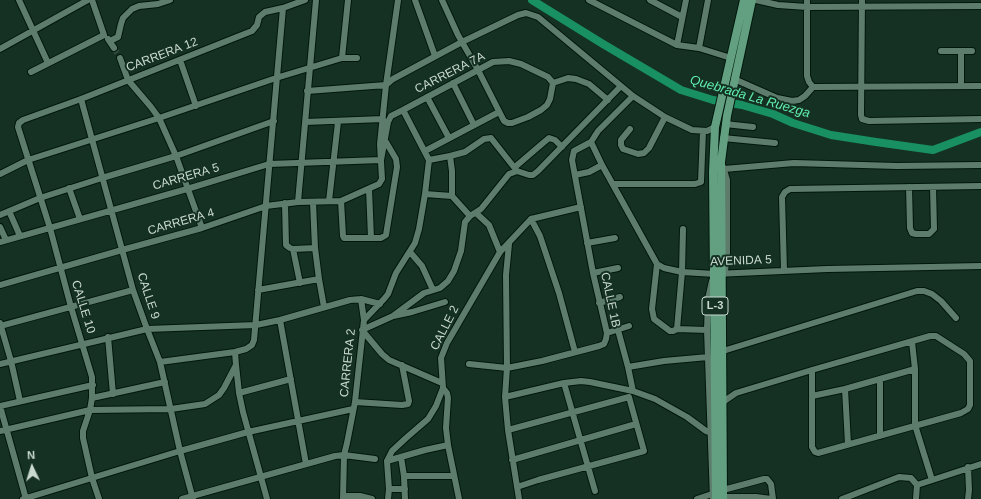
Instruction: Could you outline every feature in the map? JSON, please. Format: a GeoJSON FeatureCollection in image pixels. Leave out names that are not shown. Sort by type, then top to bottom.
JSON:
{"type":"FeatureCollection","features":[{"type":"Feature","properties":{"kind":"main road","name":"L-3"},"geometry":{"type":"LineString","coordinates":[[718,496],[723,402],[723,351],[720,273],[713,172],[715,127],[717,114],[731,83],[732,58],[744,0]]}},
{"type":"Feature","properties":{"kind":"main road","name":"L-3"},"geometry":{"type":"LineString","coordinates":[[718,496],[723,138],[731,83],[752,0]]}},
{"type":"Feature","properties":{"kind":"street"},"geometry":{"type":"LineString","coordinates":[[19,0],[48,63]]}},
{"type":"Feature","properties":{"kind":"street"},"geometry":{"type":"LineString","coordinates":[[0,49],[88,0]]}},
{"type":"Feature","properties":{"kind":"street"},"geometry":{"type":"LineString","coordinates":[[92,0],[104,35],[114,48]]}},
{"type":"Feature","properties":{"kind":"street"},"geometry":{"type":"LineString","coordinates":[[110,41],[118,37],[121,24],[132,9],[139,6],[158,4],[170,0]]}},
{"type":"Feature","properties":{"kind":"street","name":"CARRERA 12"},"geometry":{"type":"LineString","coordinates":[[19,123],[23,120],[81,99],[252,31],[257,25],[259,17],[265,12],[283,8],[305,0]]}},
{"type":"Feature","properties":{"kind":"street"},"geometry":{"type":"LineString","coordinates":[[298,202],[316,0]]}},
{"type":"Feature","properties":{"kind":"street"},"geometry":{"type":"LineString","coordinates":[[342,58],[348,0]]}},
{"type":"Feature","properties":{"kind":"street"},"geometry":{"type":"LineString","coordinates":[[371,238],[369,189],[381,181],[380,144],[386,85],[398,0]]}},
{"type":"Feature","properties":{"kind":"street"},"geometry":{"type":"LineString","coordinates":[[415,0],[435,56]]}},
{"type":"Feature","properties":{"kind":"street"},"geometry":{"type":"LineString","coordinates":[[442,0],[504,122],[512,123],[541,110],[547,105],[550,99],[552,83],[568,78],[576,79],[589,84],[608,100]]}},
{"type":"Feature","properties":{"kind":"street"},"geometry":{"type":"LineString","coordinates":[[589,0],[677,46],[699,48],[732,58]]}},
{"type":"Feature","properties":{"kind":"street"},"geometry":{"type":"LineString","coordinates":[[650,0],[682,17]]}},
{"type":"Feature","properties":{"kind":"street"},"geometry":{"type":"LineString","coordinates":[[677,46],[686,0]]}},
{"type":"Feature","properties":{"kind":"street"},"geometry":{"type":"LineString","coordinates":[[699,48],[708,0]]}},
{"type":"Feature","properties":{"kind":"street"},"geometry":{"type":"LineString","coordinates":[[756,0],[778,5],[807,7],[862,3],[966,3],[981,6]]}},
{"type":"Feature","properties":{"kind":"street"},"geometry":{"type":"LineString","coordinates":[[807,0],[807,76],[813,87]]}},
{"type":"Feature","properties":{"kind":"street"},"geometry":{"type":"LineString","coordinates":[[862,3],[862,120],[981,119]]}},
{"type":"Feature","properties":{"kind":"street"},"geometry":{"type":"LineString","coordinates":[[160,362],[235,352],[246,349],[252,345],[254,340],[283,8]]}},
{"type":"Feature","properties":{"kind":"street"},"geometry":{"type":"LineString","coordinates":[[308,91],[386,85],[393,79],[462,42],[518,15],[526,13],[538,16],[633,96],[665,117],[692,130],[703,131],[715,127]]}},
{"type":"Feature","properties":{"kind":"street"},"geometry":{"type":"LineString","coordinates":[[31,72],[104,35]]}},
{"type":"Feature","properties":{"kind":"street"},"geometry":{"type":"LineString","coordinates":[[942,51],[972,51]]}},
{"type":"Feature","properties":{"kind":"street"},"geometry":{"type":"LineString","coordinates":[[961,51],[961,86]]}},
{"type":"Feature","properties":{"kind":"street"},"geometry":{"type":"LineString","coordinates":[[120,58],[128,80],[159,118],[176,156],[202,228]]}},
{"type":"Feature","properties":{"kind":"street"},"geometry":{"type":"LineString","coordinates":[[0,174],[28,160],[196,106],[276,78],[342,58],[357,58]]}},
{"type":"Feature","properties":{"kind":"street"},"geometry":{"type":"LineString","coordinates":[[180,60],[196,106]]}},
{"type":"Feature","properties":{"kind":"street","name":"CARRERA 7A"},"geometry":{"type":"LineString","coordinates":[[381,160],[386,142],[389,119],[391,116],[493,62],[509,61],[521,64],[548,77],[552,83]]}},
{"type":"Feature","properties":{"kind":"street"},"geometry":{"type":"LineString","coordinates":[[453,83],[474,125]]}},
{"type":"Feature","properties":{"kind":"street"},"geometry":{"type":"LineString","coordinates":[[731,83],[777,98],[792,101],[799,100],[806,96],[813,87]]}},
{"type":"Feature","properties":{"kind":"street"},"geometry":{"type":"LineString","coordinates":[[429,160],[466,152],[484,139],[491,138],[516,169],[530,175],[534,175],[621,86]]}},
{"type":"Feature","properties":{"kind":"street"},"geometry":{"type":"LineString","coordinates":[[813,87],[981,86]]}},
{"type":"Feature","properties":{"kind":"street"},"geometry":{"type":"LineString","coordinates":[[633,96],[598,131],[591,142],[602,166],[657,264],[652,310],[654,319],[670,331],[677,329],[707,330]]}},
{"type":"Feature","properties":{"kind":"street"},"geometry":{"type":"LineString","coordinates":[[427,97],[449,138]]}},
{"type":"Feature","properties":{"kind":"street","name":"CALLE 9"},"geometry":{"type":"LineString","coordinates":[[81,99],[91,140],[134,290],[160,362],[180,451],[193,497]]}},
{"type":"Feature","properties":{"kind":"street","name":"CARRERA 2"},"geometry":{"type":"LineString","coordinates":[[344,497],[344,455],[355,402],[364,320],[388,294],[396,273],[415,243],[425,194],[429,160],[403,110]]}},
{"type":"Feature","properties":{"kind":"street"},"geometry":{"type":"LineString","coordinates":[[425,150],[499,112]]}},
{"type":"Feature","properties":{"kind":"street"},"geometry":{"type":"LineString","coordinates":[[630,129],[621,140],[623,149],[638,154],[644,153],[650,148],[665,117]]}},
{"type":"Feature","properties":{"kind":"street"},"geometry":{"type":"LineString","coordinates":[[305,122],[338,122],[383,119]]}},
{"type":"Feature","properties":{"kind":"street"},"geometry":{"type":"LineString","coordinates":[[0,215],[40,198],[69,188],[176,156],[274,122]]}},
{"type":"Feature","properties":{"kind":"street"},"geometry":{"type":"LineString","coordinates":[[328,202],[338,122]]}},
{"type":"Feature","properties":{"kind":"street","name":"CALLE 10"},"geometry":{"type":"LineString","coordinates":[[19,123],[18,127],[50,228],[71,307],[90,366],[93,385],[92,398],[90,410],[82,431],[92,478],[99,499]]}},
{"type":"Feature","properties":{"kind":"street"},"geometry":{"type":"LineString","coordinates":[[725,124],[752,128]]}},
{"type":"Feature","properties":{"kind":"street"},"geometry":{"type":"LineString","coordinates":[[612,184],[695,184],[701,182],[703,131]]}},
{"type":"Feature","properties":{"kind":"street"},"geometry":{"type":"LineString","coordinates":[[459,499],[446,428],[447,393],[442,385],[389,360],[362,330],[393,316],[424,293],[444,286],[454,271],[461,251],[465,222],[470,216],[481,209],[508,174],[516,169],[543,143],[550,138],[555,140],[562,147]]}},
{"type":"Feature","properties":{"kind":"street"},"geometry":{"type":"LineString","coordinates":[[723,138],[775,143]]}},
{"type":"Feature","properties":{"kind":"street"},"geometry":{"type":"LineString","coordinates":[[341,201],[344,238],[381,238],[386,235],[397,161],[386,142]]}},
{"type":"Feature","properties":{"kind":"street","name":"CALLE 1B"},"geometry":{"type":"LineString","coordinates":[[469,364],[507,368],[604,344],[606,333],[580,207],[572,155],[578,149],[591,142]]}},
{"type":"Feature","properties":{"kind":"street"},"geometry":{"type":"LineString","coordinates":[[450,156],[452,171],[452,196],[470,216]]}},
{"type":"Feature","properties":{"kind":"street","name":"CARRERA 5"},"geometry":{"type":"LineString","coordinates":[[3,241],[111,209],[187,189],[269,164],[381,160]]}},
{"type":"Feature","properties":{"kind":"street"},"geometry":{"type":"LineString","coordinates":[[722,165],[794,163],[883,166],[981,165]]}},
{"type":"Feature","properties":{"kind":"street"},"geometry":{"type":"LineString","coordinates":[[575,174],[589,172],[602,166]]}},
{"type":"Feature","properties":{"kind":"street"},"geometry":{"type":"LineString","coordinates":[[784,271],[782,197],[785,192],[790,189],[981,186]]}},
{"type":"Feature","properties":{"kind":"street"},"geometry":{"type":"LineString","coordinates":[[910,187],[910,228],[912,233],[928,234],[934,229],[933,187]]}},
{"type":"Feature","properties":{"kind":"street"},"geometry":{"type":"LineString","coordinates":[[69,188],[80,219]]}},
{"type":"Feature","properties":{"kind":"street","name":"CARRERA 4"},"geometry":{"type":"LineString","coordinates":[[0,285],[202,228],[266,206],[298,202],[341,201],[369,189]]}},
{"type":"Feature","properties":{"kind":"street"},"geometry":{"type":"LineString","coordinates":[[425,194],[452,196]]}},
{"type":"Feature","properties":{"kind":"street"},"geometry":{"type":"LineString","coordinates":[[313,202],[315,248],[324,307]]}},
{"type":"Feature","properties":{"kind":"street"},"geometry":{"type":"LineString","coordinates":[[285,203],[286,245],[293,249],[315,248]]}},
{"type":"Feature","properties":{"kind":"street"},"geometry":{"type":"LineString","coordinates":[[575,352],[559,293],[540,236],[531,219],[580,207]]}},
{"type":"Feature","properties":{"kind":"street"},"geometry":{"type":"LineString","coordinates":[[9,211],[20,236]]}},
{"type":"Feature","properties":{"kind":"street"},"geometry":{"type":"LineString","coordinates":[[476,212],[489,225],[500,252]]}},
{"type":"Feature","properties":{"kind":"street","name":"CALLE 2"},"geometry":{"type":"LineString","coordinates":[[387,461],[392,451],[428,419],[436,406],[442,385],[441,358],[447,343],[500,252],[531,219]]}},
{"type":"Feature","properties":{"kind":"street"},"geometry":{"type":"LineString","coordinates":[[0,227],[3,241]]}},
{"type":"Feature","properties":{"kind":"street"},"geometry":{"type":"LineString","coordinates":[[677,329],[682,272],[683,229]]}},
{"type":"Feature","properties":{"kind":"street"},"geometry":{"type":"LineString","coordinates":[[587,243],[615,238]]}},
{"type":"Feature","properties":{"kind":"street"},"geometry":{"type":"LineString","coordinates":[[509,243],[506,276],[507,368],[505,397],[512,460],[519,499]]}},
{"type":"Feature","properties":{"kind":"street"},"geometry":{"type":"LineString","coordinates":[[293,249],[300,283]]}},
{"type":"Feature","properties":{"kind":"street"},"geometry":{"type":"LineString","coordinates":[[410,252],[422,266],[433,290]]}},
{"type":"Feature","properties":{"kind":"street","name":"AVENIDA 5"},"geometry":{"type":"LineString","coordinates":[[657,264],[664,268],[682,272],[720,273],[981,266]]}},
{"type":"Feature","properties":{"kind":"street"},"geometry":{"type":"LineString","coordinates":[[593,273],[618,268]]}},
{"type":"Feature","properties":{"kind":"street"},"geometry":{"type":"LineString","coordinates":[[718,496],[711,433],[707,330],[708,299],[712,278],[720,273]]}},
{"type":"Feature","properties":{"kind":"street"},"geometry":{"type":"LineString","coordinates":[[258,290],[319,279]]}},
{"type":"Feature","properties":{"kind":"street"},"geometry":{"type":"LineString","coordinates":[[20,401],[11,361],[0,325],[134,290]]}},
{"type":"Feature","properties":{"kind":"street"},"geometry":{"type":"LineString","coordinates":[[723,351],[917,291],[924,291],[932,294],[956,318]]}},
{"type":"Feature","properties":{"kind":"street"},"geometry":{"type":"LineString","coordinates":[[599,303],[620,297]]}},
{"type":"Feature","properties":{"kind":"street"},"geometry":{"type":"LineString","coordinates":[[0,364],[147,328],[256,325],[280,320],[350,300],[361,300],[380,304]]}},
{"type":"Feature","properties":{"kind":"street"},"geometry":{"type":"LineString","coordinates":[[361,300],[364,320]]}},
{"type":"Feature","properties":{"kind":"street"},"geometry":{"type":"LineString","coordinates":[[393,316],[445,302]]}},
{"type":"Feature","properties":{"kind":"street"},"geometry":{"type":"LineString","coordinates":[[280,320],[306,464]]}},
{"type":"Feature","properties":{"kind":"street"},"geometry":{"type":"LineString","coordinates":[[606,333],[629,326]]}},
{"type":"Feature","properties":{"kind":"street"},"geometry":{"type":"LineString","coordinates":[[618,330],[633,392]]}},
{"type":"Feature","properties":{"kind":"street"},"geometry":{"type":"LineString","coordinates":[[723,402],[736,393],[812,370],[912,342],[930,336],[936,336],[964,354],[970,361],[970,405],[968,409],[961,413],[818,453],[813,450],[812,447],[812,370]]}},
{"type":"Feature","properties":{"kind":"street"},"geometry":{"type":"LineString","coordinates":[[108,337],[113,394]]}},
{"type":"Feature","properties":{"kind":"street"},"geometry":{"type":"LineString","coordinates":[[912,342],[915,369],[915,425],[932,480]]}},
{"type":"Feature","properties":{"kind":"street"},"geometry":{"type":"LineString","coordinates":[[235,352],[239,393],[248,432],[267,499]]}},
{"type":"Feature","properties":{"kind":"street"},"geometry":{"type":"LineString","coordinates":[[628,367],[664,361],[708,357]]}},
{"type":"Feature","properties":{"kind":"street"},"geometry":{"type":"LineString","coordinates":[[3,430],[90,410],[171,409],[205,404],[219,395],[236,365]]}},
{"type":"Feature","properties":{"kind":"street"},"geometry":{"type":"LineString","coordinates":[[355,402],[402,405],[408,404],[409,401],[402,366]]}},
{"type":"Feature","properties":{"kind":"street"},"geometry":{"type":"LineString","coordinates":[[812,396],[845,390],[915,369]]}},
{"type":"Feature","properties":{"kind":"street"},"geometry":{"type":"LineString","coordinates":[[239,393],[291,379]]}},
{"type":"Feature","properties":{"kind":"street"},"geometry":{"type":"LineString","coordinates":[[880,379],[880,436]]}},
{"type":"Feature","properties":{"kind":"street"},"geometry":{"type":"LineString","coordinates":[[505,397],[564,383],[581,381],[590,382],[633,392],[655,399],[688,417],[706,431],[711,433]]}},
{"type":"Feature","properties":{"kind":"street"},"geometry":{"type":"LineString","coordinates":[[92,398],[165,382]]}},
{"type":"Feature","properties":{"kind":"street"},"geometry":{"type":"LineString","coordinates":[[564,383],[596,491]]}},
{"type":"Feature","properties":{"kind":"street"},"geometry":{"type":"LineString","coordinates":[[93,385],[0,406],[3,430],[25,499],[180,451],[248,432],[353,409]]}},
{"type":"Feature","properties":{"kind":"street"},"geometry":{"type":"LineString","coordinates":[[845,390],[848,444]]}},
{"type":"Feature","properties":{"kind":"street"},"geometry":{"type":"LineString","coordinates":[[508,430],[629,397],[644,451],[518,487]]}},
{"type":"Feature","properties":{"kind":"street"},"geometry":{"type":"LineString","coordinates":[[512,460],[580,439],[636,424]]}},
{"type":"Feature","properties":{"kind":"street"},"geometry":{"type":"LineString","coordinates":[[388,499],[389,489],[387,461],[448,445]]}},
{"type":"Feature","properties":{"kind":"street"},"geometry":{"type":"LineString","coordinates":[[182,499],[261,476],[344,455],[375,460]]}},
{"type":"Feature","properties":{"kind":"street"},"geometry":{"type":"LineString","coordinates":[[401,457],[405,499]]}},
{"type":"Feature","properties":{"kind":"street"},"geometry":{"type":"LineString","coordinates":[[917,485],[968,467],[981,464]]}},
{"type":"Feature","properties":{"kind":"street"},"geometry":{"type":"LineString","coordinates":[[968,467],[968,499]]}},
{"type":"Feature","properties":{"kind":"street"},"geometry":{"type":"LineString","coordinates":[[404,476],[454,476]]}},
{"type":"Feature","properties":{"kind":"street"},"geometry":{"type":"LineString","coordinates":[[842,499],[899,477],[911,478],[917,485],[916,499]]}},
{"type":"Feature","properties":{"kind":"street"},"geometry":{"type":"LineString","coordinates":[[697,499],[718,496],[772,499],[771,484],[767,479],[764,479],[718,496]]}},
{"type":"Feature","properties":{"kind":"street"},"geometry":{"type":"LineString","coordinates":[[389,489],[404,489]]}},
{"type":"Feature","properties":{"kind":"street"},"geometry":{"type":"LineString","coordinates":[[344,497],[360,496],[372,499]]}},
{"type":"Feature","properties":{"kind":"waterway","name":"Quebrada La Ruezga"},"geometry":{"type":"LineString","coordinates":[[532,0],[681,90],[713,100],[742,105],[773,114],[793,123],[831,135],[933,150],[981,132]]}},
{"type":"Feature","properties":{"kind":"tunnel"},"geometry":{"type":"LineString","coordinates":[[114,48],[120,58]]}}]}
